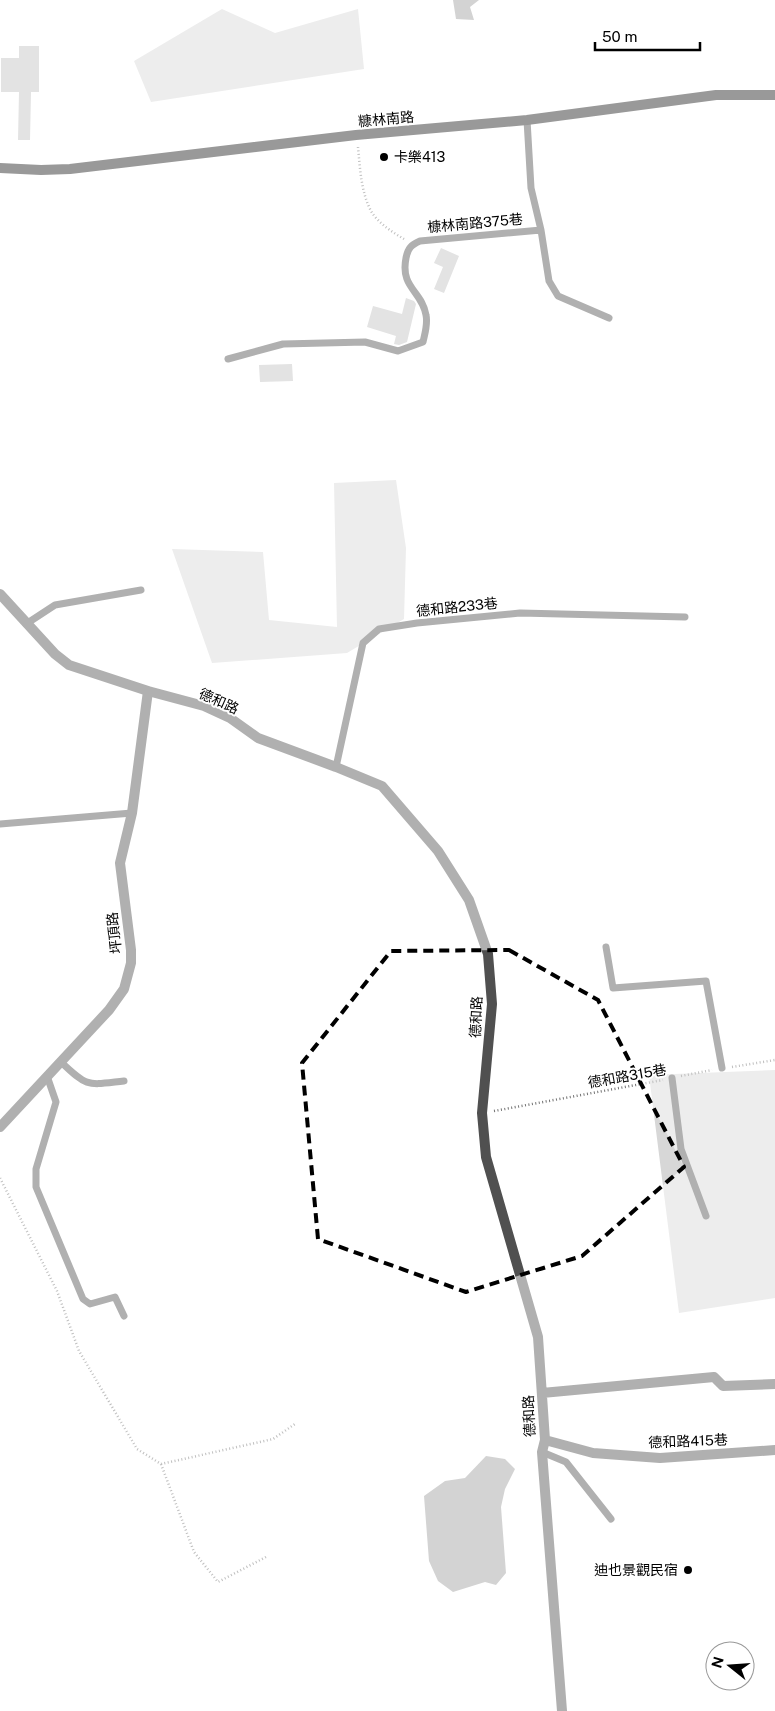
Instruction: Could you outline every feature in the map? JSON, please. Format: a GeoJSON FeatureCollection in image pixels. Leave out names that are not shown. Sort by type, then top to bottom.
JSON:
{"type":"FeatureCollection","features":[{"type":"Feature","properties":{"kind":"street","name":"糠林南路"},"geometry":{"type":"LineString","coordinates":[[0,168],[70,169],[356,135],[527,120],[716,95],[775,95]]}},
{"type":"Feature","properties":{"kind":"street","name":"德和路"},"geometry":{"type":"LineString","coordinates":[[0,594],[55,654],[69,665],[148,691],[204,706],[230,718],[258,738],[336,766],[382,786],[438,851],[469,900],[488,954],[492,1004],[482,1113],[486,1157],[538,1337],[544,1440],[542,1452],[562,1711]]}},
{"type":"Feature","properties":{"kind":"street","name":"坪頂路"},"geometry":{"type":"LineString","coordinates":[[0,1127],[109,1010],[124,989],[128,976],[131,950],[120,864],[132,813],[148,691]]}},
{"type":"Feature","properties":{"kind":"street"},"geometry":{"type":"LineString","coordinates":[[542,1393],[714,1376],[722,1386],[775,1384]]}},
{"type":"Feature","properties":{"kind":"street","name":"德和路415巷"},"geometry":{"type":"LineString","coordinates":[[544,1440],[594,1453],[660,1458],[775,1450]]}},
{"type":"Feature","properties":{"kind":"lane","name":"槺林南路375巷"},"geometry":{"type":"LineString","coordinates":[[527,120],[531,188],[541,230],[549,281],[558,296],[609,318]]}},
{"type":"Feature","properties":{"kind":"lane","name":"槺林南路375巷"},"geometry":{"type":"LineString","coordinates":[[412,244],[420,241],[541,230]]}},
{"type":"Feature","properties":{"kind":"lane"},"geometry":{"type":"LineString","coordinates":[[228,359],[283,344],[365,342],[398,351],[423,342],[427,327],[426,314],[420,300],[406,279],[405,266],[408,250],[412,244]]}},
{"type":"Feature","properties":{"kind":"lane"},"geometry":{"type":"LineString","coordinates":[[26,624],[56,605],[141,590]]}},
{"type":"Feature","properties":{"kind":"lane","name":"德和路233巷"},"geometry":{"type":"LineString","coordinates":[[336,766],[363,643],[379,629],[417,623],[520,613],[685,617]]}},
{"type":"Feature","properties":{"kind":"lane"},"geometry":{"type":"LineString","coordinates":[[0,824],[132,813]]}},
{"type":"Feature","properties":{"kind":"lane"},"geometry":{"type":"LineString","coordinates":[[606,947],[613,988],[706,981],[722,1068]]}},
{"type":"Feature","properties":{"kind":"lane"},"geometry":{"type":"LineString","coordinates":[[61,1062],[78,1078],[91,1085],[124,1081]]}},
{"type":"Feature","properties":{"kind":"lane"},"geometry":{"type":"LineString","coordinates":[[47,1076],[56,1102],[36,1169],[36,1187],[82,1300],[90,1304],[115,1296],[124,1316]]}},
{"type":"Feature","properties":{"kind":"lane"},"geometry":{"type":"LineString","coordinates":[[672,1078],[681,1149],[706,1216]]}},
{"type":"Feature","properties":{"kind":"lane"},"geometry":{"type":"LineString","coordinates":[[542,1452],[566,1462],[611,1519]]}},
{"type":"Feature","properties":{"kind":"path"},"geometry":{"type":"LineString","coordinates":[[356,135],[362,184],[372,212],[389,231],[412,244]]}},
{"type":"Feature","properties":{"kind":"path","name":"德和路315巷"},"geometry":{"type":"LineString","coordinates":[[482,1113],[722,1068],[775,1060]]}},
{"type":"Feature","properties":{"kind":"path"},"geometry":{"type":"LineString","coordinates":[[0,1178],[57,1291],[79,1351],[137,1449],[161,1464],[194,1552],[218,1582],[266,1557]]}},
{"type":"Feature","properties":{"kind":"path"},"geometry":{"type":"LineString","coordinates":[[161,1464],[272,1439],[294,1424]]}},
{"type":"Feature","properties":{"kind":"highlighted area"},"geometry":{"type":"Polygon","coordinates":[[[509,950],[598,1000],[684,1167],[582,1256],[466,1292],[318,1239],[302,1063],[391,951],[509,950]]]}},
{"type":"Feature","properties":{"kind":"shaded area"},"geometry":{"type":"Polygon","coordinates":[[[453,0],[479,0],[470,7],[474,20],[456,19],[453,0]]]}},
{"type":"Feature","properties":{"kind":"shaded area"},"geometry":{"type":"Polygon","coordinates":[[[222,9],[275,33],[358,9],[364,69],[151,102],[134,61],[222,9]]]}},
{"type":"Feature","properties":{"kind":"shaded area"},"geometry":{"type":"Polygon","coordinates":[[[396,480],[406,548],[404,619],[347,653],[212,663],[172,549],[263,552],[269,620],[337,627],[334,483],[396,480]]]}},
{"type":"Feature","properties":{"kind":"shaded area"},"geometry":{"type":"Polygon","coordinates":[[[775,1070],[775,1298],[679,1313],[649,1075],[775,1070]]]}},
{"type":"Feature","properties":{"kind":"shaded area"},"geometry":{"type":"Polygon","coordinates":[[[486,1456],[505,1459],[515,1469],[505,1489],[501,1507],[506,1573],[496,1585],[485,1582],[453,1592],[438,1581],[429,1561],[424,1496],[445,1481],[465,1478],[486,1456]]]}},
{"type":"Feature","properties":{"kind":"building"},"geometry":{"type":"Polygon","coordinates":[[[19,46],[39,46],[39,92],[31,92],[30,140],[18,140],[19,92],[1,92],[1,58],[19,58],[19,46]]]}},
{"type":"Feature","properties":{"kind":"building"},"geometry":{"type":"Polygon","coordinates":[[[441,248],[459,256],[444,293],[434,289],[443,267],[434,263],[441,248]]]}},
{"type":"Feature","properties":{"kind":"building"},"geometry":{"type":"Polygon","coordinates":[[[406,298],[414,301],[416,304],[407,342],[399,345],[394,344],[396,336],[367,327],[373,306],[402,314],[406,298]]]}},
{"type":"Feature","properties":{"kind":"building"},"geometry":{"type":"Polygon","coordinates":[[[292,364],[293,381],[260,382],[259,365],[292,364]]]}},
{"type":"Feature","properties":{"kind":"place","name":"卡樂413"},"geometry":{"type":"Point","coordinates":[384,157]}},
{"type":"Feature","properties":{"kind":"place","name":"迪也景觀民宿"},"geometry":{"type":"Point","coordinates":[688,1570]}}]}
